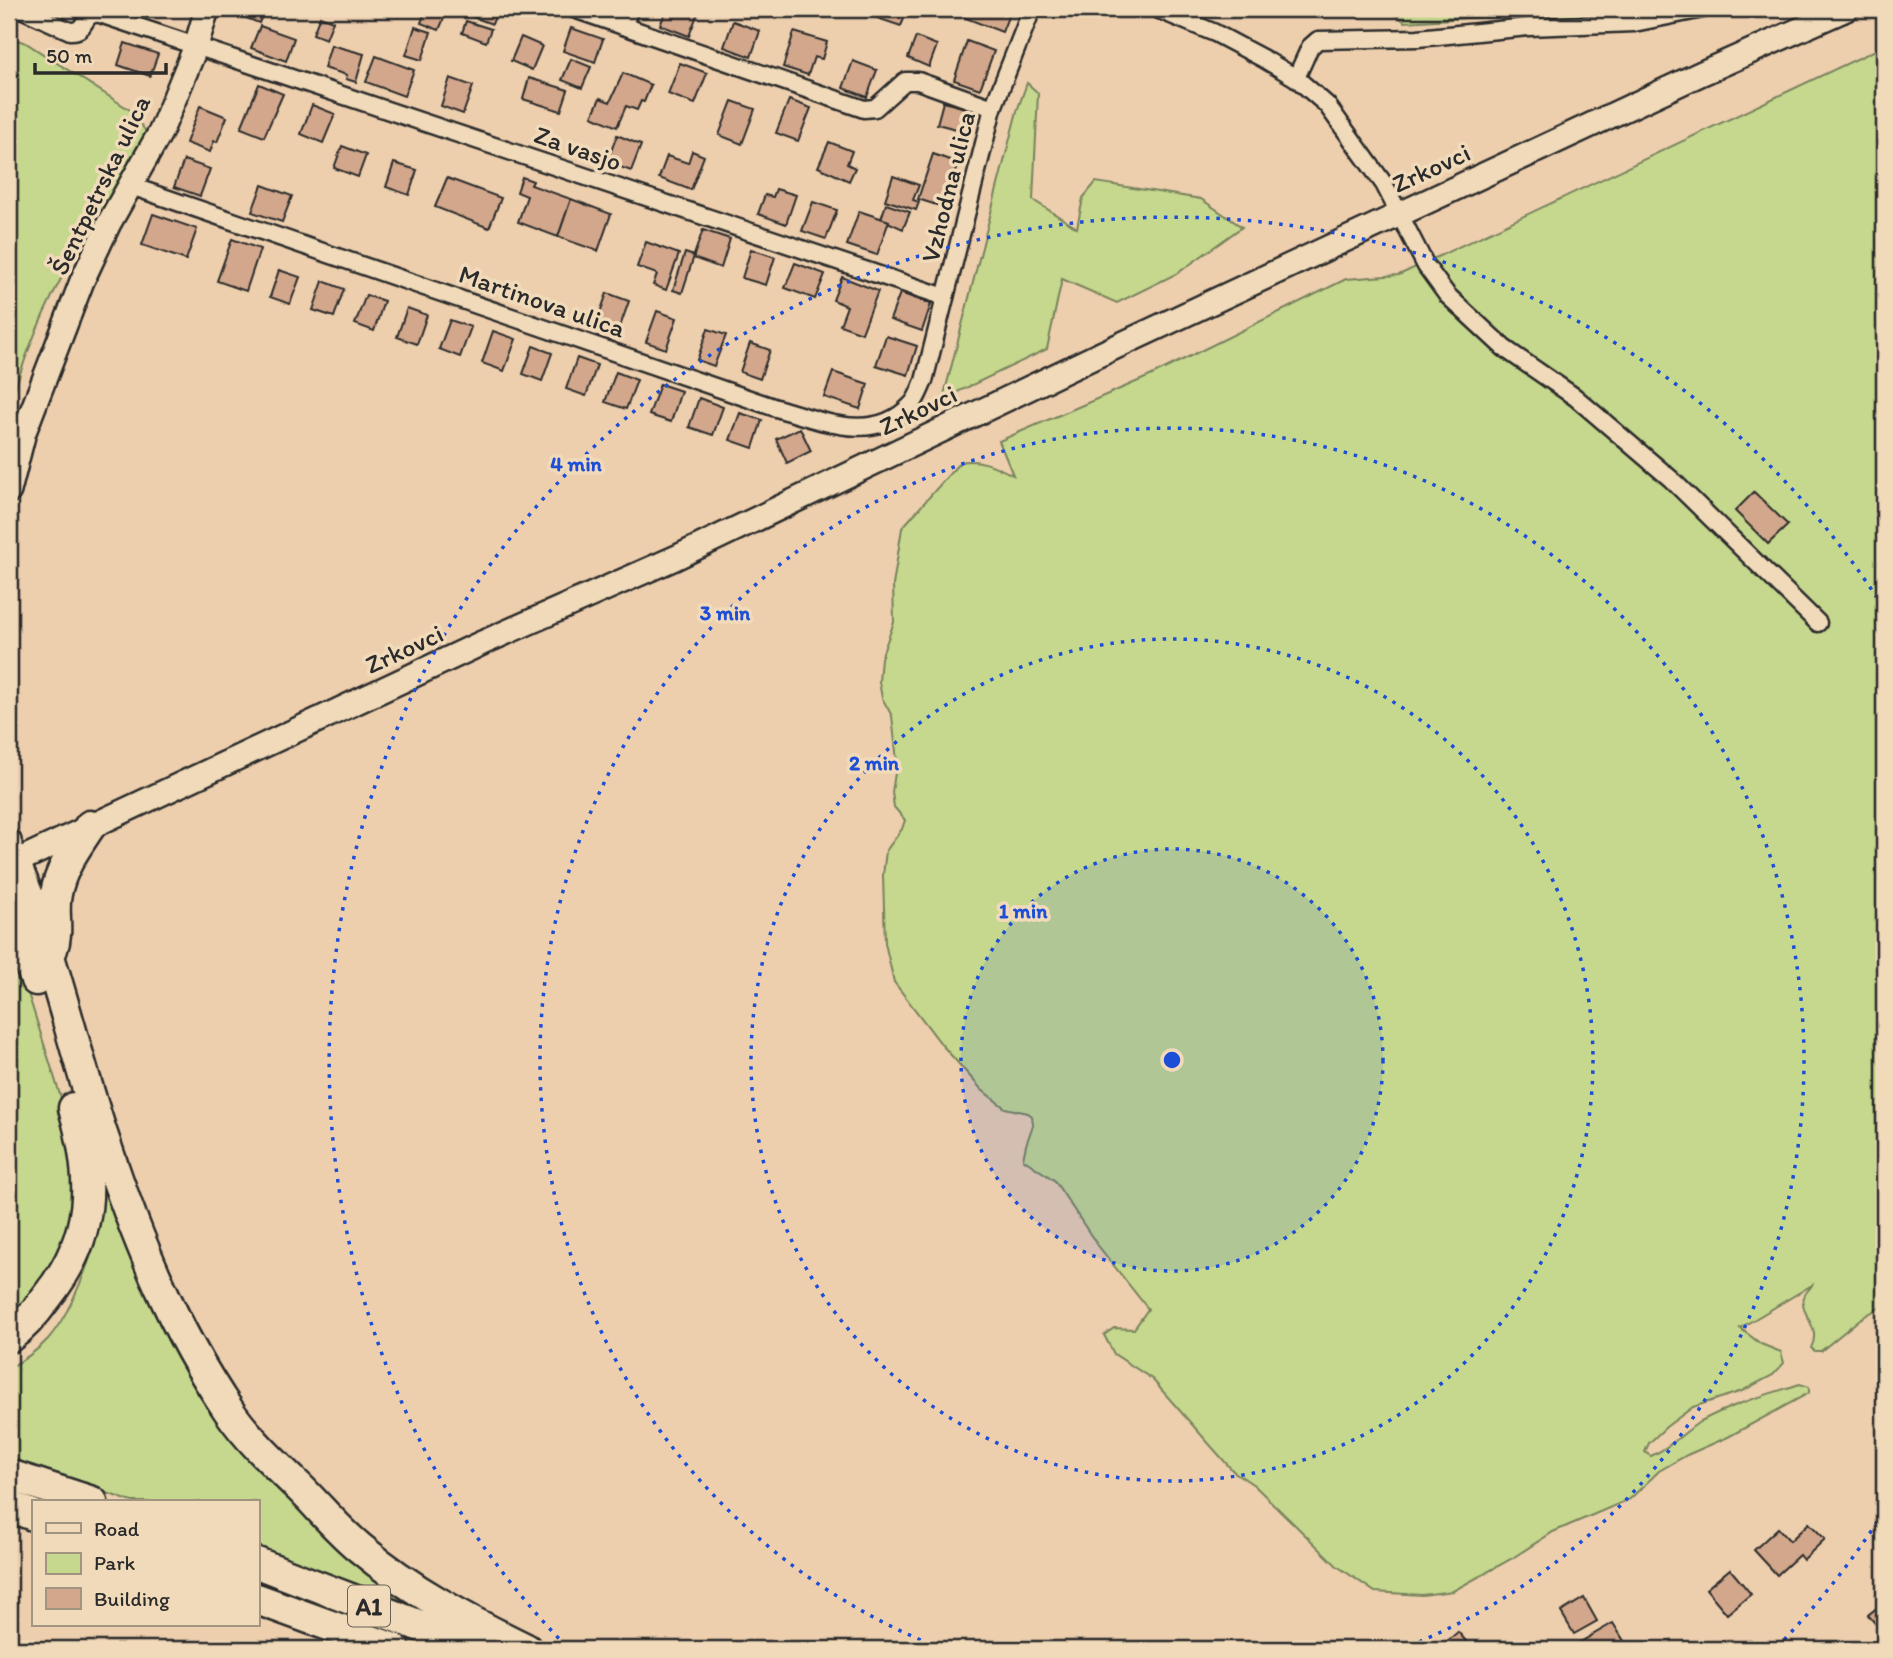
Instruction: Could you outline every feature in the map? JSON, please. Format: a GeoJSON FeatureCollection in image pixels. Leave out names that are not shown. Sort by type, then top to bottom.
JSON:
{"type":"FeatureCollection","features":[{"type":"Feature","properties":{"kind":"highway"},"geometry":{"type":"LineString","coordinates":[[49,959],[57,935],[55,895],[69,856],[90,827]]}},
{"type":"Feature","properties":{"kind":"highway"},"geometry":{"type":"LineString","coordinates":[[10,856],[33,905],[105,1144],[162,1295],[203,1371],[230,1414],[270,1459],[358,1547],[416,1589],[472,1623],[526,1649]]}},
{"type":"Feature","properties":{"kind":"highway"},"geometry":{"type":"LineString","coordinates":[[9,1337],[37,1310],[59,1282],[75,1254],[85,1221],[88,1181],[83,1139],[76,1113],[30,962],[11,916],[10,856]]}},
{"type":"Feature","properties":{"kind":"highway"},"geometry":{"type":"LineString","coordinates":[[9,1475],[86,1500]]}},
{"type":"Feature","properties":{"kind":"highway","name":"A1"},"geometry":{"type":"LineString","coordinates":[[259,1564],[480,1649]]}},
{"type":"Feature","properties":{"kind":"highway","name":"A1"},"geometry":{"type":"LineString","coordinates":[[259,1600],[394,1649]]}},
{"type":"Feature","properties":{"kind":"street","name":"Za vasjo"},"geometry":{"type":"LineString","coordinates":[[21,9],[76,32],[82,28],[87,16],[92,13],[100,14],[945,297]]}},
{"type":"Feature","properties":{"kind":"street","name":"Šentpetrska ulica"},"geometry":{"type":"LineString","coordinates":[[9,491],[24,432],[56,346],[109,223],[161,131],[196,46],[207,9]]}},
{"type":"Feature","properties":{"kind":"street"},"geometry":{"type":"LineString","coordinates":[[574,9],[864,109],[875,108],[905,80],[918,81],[993,108]]}},
{"type":"Feature","properties":{"kind":"street"},"geometry":{"type":"LineString","coordinates":[[623,26],[630,9]]}},
{"type":"Feature","properties":{"kind":"street","name":"Vzhodna ulica"},"geometry":{"type":"LineString","coordinates":[[924,382],[993,108],[1032,9]]}},
{"type":"Feature","properties":{"kind":"street"},"geometry":{"type":"LineString","coordinates":[[1157,9],[1215,33],[1296,78],[1327,105],[1384,184],[1426,266],[1447,295],[1504,348],[1575,397],[1671,479],[1818,623]]}},
{"type":"Feature","properties":{"kind":"street"},"geometry":{"type":"LineString","coordinates":[[1296,78],[1310,47],[1318,40],[1418,38],[1528,27],[1634,23],[1703,9]]}},
{"type":"Feature","properties":{"kind":"street","name":"Zrkovci"},"geometry":{"type":"LineString","coordinates":[[10,856],[90,827],[482,643],[706,543],[1399,214],[1846,9]]}},
{"type":"Feature","properties":{"kind":"street","name":"Martinova ulica"},"geometry":{"type":"LineString","coordinates":[[131,186],[776,408],[834,424],[859,429],[888,421],[912,405],[924,382]]}},
{"type":"Feature","properties":{"kind":"green space"},"geometry":{"type":"Polygon","coordinates":[[[1389,9],[1625,9],[1578,18],[1529,14],[1405,22],[1389,9]]]}},
{"type":"Feature","properties":{"kind":"green space"},"geometry":{"type":"Polygon","coordinates":[[[9,37],[26,43],[130,110],[147,133],[54,293],[28,351],[9,410],[9,37]]]}},
{"type":"Feature","properties":{"kind":"green space"},"geometry":{"type":"Polygon","coordinates":[[[1884,46],[1884,1305],[1860,1319],[1821,1351],[1815,1351],[1811,1348],[1814,1333],[1803,1301],[1812,1285],[1740,1328],[1761,1344],[1781,1352],[1784,1363],[1773,1375],[1742,1391],[1693,1407],[1666,1427],[1649,1443],[1645,1452],[1651,1456],[1658,1453],[1701,1421],[1749,1400],[1800,1384],[1809,1387],[1809,1393],[1659,1471],[1630,1499],[1553,1532],[1453,1591],[1422,1595],[1375,1592],[1337,1566],[1254,1485],[1233,1471],[1152,1379],[1114,1354],[1104,1335],[1114,1328],[1134,1329],[1148,1309],[1096,1243],[1054,1180],[1023,1159],[1033,1125],[1032,1116],[1005,1108],[982,1090],[942,1045],[894,982],[885,943],[883,875],[886,851],[902,829],[905,820],[894,807],[892,792],[897,761],[892,716],[882,698],[879,682],[881,658],[894,622],[893,585],[902,528],[960,462],[981,462],[1013,475],[999,441],[1150,376],[1346,279],[1399,275],[1884,46]]]}},
{"type":"Feature","properties":{"kind":"green space"},"geometry":{"type":"Polygon","coordinates":[[[1027,83],[1038,93],[1033,200],[1077,228],[1083,198],[1096,182],[1201,199],[1242,227],[1178,273],[1117,303],[1062,279],[1047,349],[943,399],[1017,111],[1027,83]]]}},
{"type":"Feature","properties":{"kind":"green space"},"geometry":{"type":"Polygon","coordinates":[[[9,933],[72,1133],[75,1232],[9,1324],[9,933]]]}},
{"type":"Feature","properties":{"kind":"green space"},"geometry":{"type":"Polygon","coordinates":[[[96,1157],[194,1380],[411,1597],[406,1602],[259,1548],[259,1500],[126,1500],[9,1458],[9,1368],[39,1348],[67,1311],[97,1234],[101,1195],[96,1157]]]}},
{"type":"Feature","properties":{"kind":"building"},"geometry":{"type":"Polygon","coordinates":[[[265,9],[259,23],[228,11],[265,9]]]}},
{"type":"Feature","properties":{"kind":"building"},"geometry":{"type":"Polygon","coordinates":[[[426,9],[448,9],[439,30],[421,23],[426,9]]]}},
{"type":"Feature","properties":{"kind":"building"},"geometry":{"type":"Polygon","coordinates":[[[473,9],[498,9],[492,24],[470,16],[473,9]]]}},
{"type":"Feature","properties":{"kind":"building"},"geometry":{"type":"Polygon","coordinates":[[[667,9],[699,10],[689,36],[660,25],[667,9]]]}},
{"type":"Feature","properties":{"kind":"building"},"geometry":{"type":"Polygon","coordinates":[[[881,9],[908,9],[901,26],[877,18],[881,9]]]}},
{"type":"Feature","properties":{"kind":"building"},"geometry":{"type":"Polygon","coordinates":[[[966,9],[1011,9],[1002,32],[963,17],[966,9]]]}},
{"type":"Feature","properties":{"kind":"building"},"geometry":{"type":"Polygon","coordinates":[[[320,16],[333,21],[326,39],[313,34],[320,16]]]}},
{"type":"Feature","properties":{"kind":"building"},"geometry":{"type":"Polygon","coordinates":[[[466,21],[491,29],[486,42],[462,33],[466,21]]]}},
{"type":"Feature","properties":{"kind":"building"},"geometry":{"type":"Polygon","coordinates":[[[733,21],[760,31],[751,57],[724,47],[733,21]]]}},
{"type":"Feature","properties":{"kind":"building"},"geometry":{"type":"Polygon","coordinates":[[[260,26],[294,38],[286,61],[251,48],[260,26]]]}},
{"type":"Feature","properties":{"kind":"building"},"geometry":{"type":"Polygon","coordinates":[[[415,27],[431,32],[422,60],[406,55],[415,27]]]}},
{"type":"Feature","properties":{"kind":"building"},"geometry":{"type":"Polygon","coordinates":[[[571,28],[603,39],[595,62],[563,51],[571,28]]]}},
{"type":"Feature","properties":{"kind":"building"},"geometry":{"type":"Polygon","coordinates":[[[794,32],[827,42],[822,59],[814,57],[808,75],[783,67],[794,32]]]}},
{"type":"Feature","properties":{"kind":"building"},"geometry":{"type":"Polygon","coordinates":[[[521,37],[542,46],[532,70],[511,61],[521,37]]]}},
{"type":"Feature","properties":{"kind":"building"},"geometry":{"type":"Polygon","coordinates":[[[916,37],[937,45],[929,67],[908,58],[916,37]]]}},
{"type":"Feature","properties":{"kind":"building"},"geometry":{"type":"Polygon","coordinates":[[[967,41],[994,51],[980,89],[954,80],[967,41]]]}},
{"type":"Feature","properties":{"kind":"building"},"geometry":{"type":"Polygon","coordinates":[[[125,43],[158,54],[150,76],[118,65],[125,43]]]}},
{"type":"Feature","properties":{"kind":"building"},"geometry":{"type":"Polygon","coordinates":[[[331,45],[364,54],[356,82],[346,79],[347,75],[324,68],[331,45]]]}},
{"type":"Feature","properties":{"kind":"building"},"geometry":{"type":"Polygon","coordinates":[[[376,56],[414,70],[404,96],[366,82],[376,56]]]}},
{"type":"Feature","properties":{"kind":"building"},"geometry":{"type":"Polygon","coordinates":[[[571,59],[591,67],[582,88],[562,80],[571,59]]]}},
{"type":"Feature","properties":{"kind":"building"},"geometry":{"type":"Polygon","coordinates":[[[853,61],[877,70],[867,97],[843,88],[853,61]]]}},
{"type":"Feature","properties":{"kind":"building"},"geometry":{"type":"Polygon","coordinates":[[[680,63],[707,73],[695,104],[668,94],[680,63]]]}},
{"type":"Feature","properties":{"kind":"building"},"geometry":{"type":"Polygon","coordinates":[[[623,73],[651,85],[644,102],[641,101],[637,110],[626,106],[617,127],[592,116],[600,98],[610,102],[623,73]]]}},
{"type":"Feature","properties":{"kind":"building"},"geometry":{"type":"Polygon","coordinates":[[[450,78],[473,86],[463,114],[441,106],[450,78]]]}},
{"type":"Feature","properties":{"kind":"building"},"geometry":{"type":"Polygon","coordinates":[[[529,78],[568,90],[561,111],[523,99],[529,78]]]}},
{"type":"Feature","properties":{"kind":"building"},"geometry":{"type":"Polygon","coordinates":[[[259,84],[283,94],[264,137],[241,128],[259,84]]]}},
{"type":"Feature","properties":{"kind":"building"},"geometry":{"type":"Polygon","coordinates":[[[789,100],[811,108],[798,141],[776,133],[789,100]]]}},
{"type":"Feature","properties":{"kind":"building"},"geometry":{"type":"Polygon","coordinates":[[[732,101],[755,109],[742,144],[719,135],[732,101]]]}},
{"type":"Feature","properties":{"kind":"building"},"geometry":{"type":"Polygon","coordinates":[[[943,102],[970,109],[964,131],[937,124],[943,102]]]}},
{"type":"Feature","properties":{"kind":"building"},"geometry":{"type":"Polygon","coordinates":[[[312,105],[335,114],[323,143],[301,134],[312,105]]]}},
{"type":"Feature","properties":{"kind":"building"},"geometry":{"type":"Polygon","coordinates":[[[200,106],[227,117],[210,152],[186,143],[200,106]]]}},
{"type":"Feature","properties":{"kind":"building"},"geometry":{"type":"Polygon","coordinates":[[[617,135],[641,145],[631,171],[607,162],[617,135]]]}},
{"type":"Feature","properties":{"kind":"building"},"geometry":{"type":"Polygon","coordinates":[[[829,142],[852,151],[847,164],[855,168],[849,181],[818,167],[829,142]]]}},
{"type":"Feature","properties":{"kind":"building"},"geometry":{"type":"Polygon","coordinates":[[[342,146],[366,155],[358,177],[334,168],[342,146]]]}},
{"type":"Feature","properties":{"kind":"building"},"geometry":{"type":"Polygon","coordinates":[[[692,151],[704,156],[691,190],[659,178],[667,156],[688,163],[692,151]]]}},
{"type":"Feature","properties":{"kind":"building"},"geometry":{"type":"Polygon","coordinates":[[[933,154],[958,163],[943,207],[918,199],[933,154]]]}},
{"type":"Feature","properties":{"kind":"building"},"geometry":{"type":"Polygon","coordinates":[[[184,160],[210,169],[200,196],[174,187],[184,160]]]}},
{"type":"Feature","properties":{"kind":"building"},"geometry":{"type":"Polygon","coordinates":[[[394,163],[417,170],[409,195],[386,187],[394,163]]]}},
{"type":"Feature","properties":{"kind":"building"},"geometry":{"type":"Polygon","coordinates":[[[893,176],[919,185],[913,200],[919,202],[916,210],[885,200],[893,176]]]}},
{"type":"Feature","properties":{"kind":"building"},"geometry":{"type":"Polygon","coordinates":[[[522,177],[533,181],[531,185],[571,199],[558,237],[518,222],[527,196],[517,192],[522,177]]]}},
{"type":"Feature","properties":{"kind":"building"},"geometry":{"type":"Polygon","coordinates":[[[447,178],[501,198],[489,228],[435,207],[447,178]]]}},
{"type":"Feature","properties":{"kind":"building"},"geometry":{"type":"Polygon","coordinates":[[[262,185],[292,196],[282,222],[252,212],[262,185]]]}},
{"type":"Feature","properties":{"kind":"building"},"geometry":{"type":"Polygon","coordinates":[[[776,189],[796,195],[786,224],[758,214],[765,195],[773,197],[776,189]]]}},
{"type":"Feature","properties":{"kind":"building"},"geometry":{"type":"Polygon","coordinates":[[[571,199],[611,214],[598,251],[558,237],[571,199]]]}},
{"type":"Feature","properties":{"kind":"building"},"geometry":{"type":"Polygon","coordinates":[[[813,202],[837,210],[826,239],[802,231],[813,202]]]}},
{"type":"Feature","properties":{"kind":"building"},"geometry":{"type":"Polygon","coordinates":[[[886,204],[910,212],[903,229],[881,219],[886,204]]]}},
{"type":"Feature","properties":{"kind":"building"},"geometry":{"type":"Polygon","coordinates":[[[859,211],[889,221],[877,255],[847,245],[859,211]]]}},
{"type":"Feature","properties":{"kind":"building"},"geometry":{"type":"Polygon","coordinates":[[[153,214],[197,229],[186,260],[142,245],[153,214]]]}},
{"type":"Feature","properties":{"kind":"building"},"geometry":{"type":"Polygon","coordinates":[[[703,230],[730,239],[721,268],[693,258],[703,230]]]}},
{"type":"Feature","properties":{"kind":"building"},"geometry":{"type":"Polygon","coordinates":[[[232,239],[260,249],[246,291],[217,281],[232,239]]]}},
{"type":"Feature","properties":{"kind":"building"},"geometry":{"type":"Polygon","coordinates":[[[646,242],[679,254],[666,290],[653,285],[657,274],[637,267],[646,242]]]}},
{"type":"Feature","properties":{"kind":"building"},"geometry":{"type":"Polygon","coordinates":[[[751,249],[775,257],[766,285],[742,278],[751,249]]]}},
{"type":"Feature","properties":{"kind":"building"},"geometry":{"type":"Polygon","coordinates":[[[685,253],[694,256],[682,293],[673,290],[685,253]]]}},
{"type":"Feature","properties":{"kind":"building"},"geometry":{"type":"Polygon","coordinates":[[[795,263],[825,274],[815,299],[785,288],[795,263]]]}},
{"type":"Feature","properties":{"kind":"building"},"geometry":{"type":"Polygon","coordinates":[[[279,270],[300,277],[290,304],[270,297],[279,270]]]}},
{"type":"Feature","properties":{"kind":"building"},"geometry":{"type":"Polygon","coordinates":[[[842,277],[878,291],[862,333],[840,325],[847,306],[833,300],[842,277]]]}},
{"type":"Feature","properties":{"kind":"building"},"geometry":{"type":"Polygon","coordinates":[[[323,281],[344,289],[334,317],[313,310],[323,281]]]}},
{"type":"Feature","properties":{"kind":"building"},"geometry":{"type":"Polygon","coordinates":[[[607,293],[629,301],[617,335],[595,327],[607,293]]]}},
{"type":"Feature","properties":{"kind":"building"},"geometry":{"type":"Polygon","coordinates":[[[900,293],[931,304],[922,331],[890,320],[900,293]]]}},
{"type":"Feature","properties":{"kind":"building"},"geometry":{"type":"Polygon","coordinates":[[[366,295],[384,301],[374,331],[355,324],[366,295]]]}},
{"type":"Feature","properties":{"kind":"building"},"geometry":{"type":"Polygon","coordinates":[[[407,308],[427,315],[417,344],[397,337],[407,308]]]}},
{"type":"Feature","properties":{"kind":"building"},"geometry":{"type":"Polygon","coordinates":[[[657,311],[677,318],[666,349],[646,342],[657,311]]]}},
{"type":"Feature","properties":{"kind":"building"},"geometry":{"type":"Polygon","coordinates":[[[450,320],[471,327],[460,357],[439,349],[450,320]]]}},
{"type":"Feature","properties":{"kind":"building"},"geometry":{"type":"Polygon","coordinates":[[[708,329],[726,335],[714,366],[697,360],[708,329]]]}},
{"type":"Feature","properties":{"kind":"building"},"geometry":{"type":"Polygon","coordinates":[[[493,331],[516,339],[504,371],[482,363],[493,331]]]}},
{"type":"Feature","properties":{"kind":"building"},"geometry":{"type":"Polygon","coordinates":[[[886,336],[917,346],[908,375],[876,365],[886,336]]]}},
{"type":"Feature","properties":{"kind":"building"},"geometry":{"type":"Polygon","coordinates":[[[750,343],[770,350],[760,379],[740,372],[750,343]]]}},
{"type":"Feature","properties":{"kind":"building"},"geometry":{"type":"Polygon","coordinates":[[[533,346],[552,353],[542,381],[523,374],[533,346]]]}},
{"type":"Feature","properties":{"kind":"building"},"geometry":{"type":"Polygon","coordinates":[[[577,358],[597,365],[586,396],[566,389],[577,358]]]}},
{"type":"Feature","properties":{"kind":"building"},"geometry":{"type":"Polygon","coordinates":[[[616,372],[637,380],[626,409],[605,402],[616,372]]]}},
{"type":"Feature","properties":{"kind":"building"},"geometry":{"type":"Polygon","coordinates":[[[833,372],[868,384],[860,409],[824,397],[833,372]]]}},
{"type":"Feature","properties":{"kind":"building"},"geometry":{"type":"Polygon","coordinates":[[[660,384],[681,391],[671,422],[649,415],[660,384]]]}},
{"type":"Feature","properties":{"kind":"building"},"geometry":{"type":"Polygon","coordinates":[[[699,398],[723,407],[713,435],[689,427],[699,398]]]}},
{"type":"Feature","properties":{"kind":"building"},"geometry":{"type":"Polygon","coordinates":[[[740,413],[762,420],[753,448],[730,440],[740,413]]]}},
{"type":"Feature","properties":{"kind":"building"},"geometry":{"type":"Polygon","coordinates":[[[800,428],[811,451],[787,463],[776,439],[800,428]]]}},
{"type":"Feature","properties":{"kind":"building"},"geometry":{"type":"Polygon","coordinates":[[[1754,492],[1788,525],[1768,544],[1735,511],[1754,492]]]}},
{"type":"Feature","properties":{"kind":"building"},"geometry":{"type":"Polygon","coordinates":[[[1809,1523],[1825,1539],[1803,1560],[1799,1555],[1777,1575],[1754,1550],[1778,1528],[1790,1541],[1809,1523]]]}},
{"type":"Feature","properties":{"kind":"building"},"geometry":{"type":"Polygon","coordinates":[[[1730,1569],[1751,1594],[1727,1614],[1706,1589],[1730,1569]]]}},
{"type":"Feature","properties":{"kind":"building"},"geometry":{"type":"Polygon","coordinates":[[[1584,1598],[1597,1621],[1574,1634],[1561,1612],[1584,1598]]]}},
{"type":"Feature","properties":{"kind":"building"},"geometry":{"type":"Polygon","coordinates":[[[1884,1602],[1884,1634],[1868,1615],[1884,1602]]]}},
{"type":"Feature","properties":{"kind":"building"},"geometry":{"type":"Polygon","coordinates":[[[1613,1623],[1629,1649],[1582,1649],[1579,1643],[1613,1623]]]}},
{"type":"Feature","properties":{"kind":"building"},"geometry":{"type":"Polygon","coordinates":[[[1458,1632],[1473,1649],[1438,1649],[1458,1632]]]}}]}
